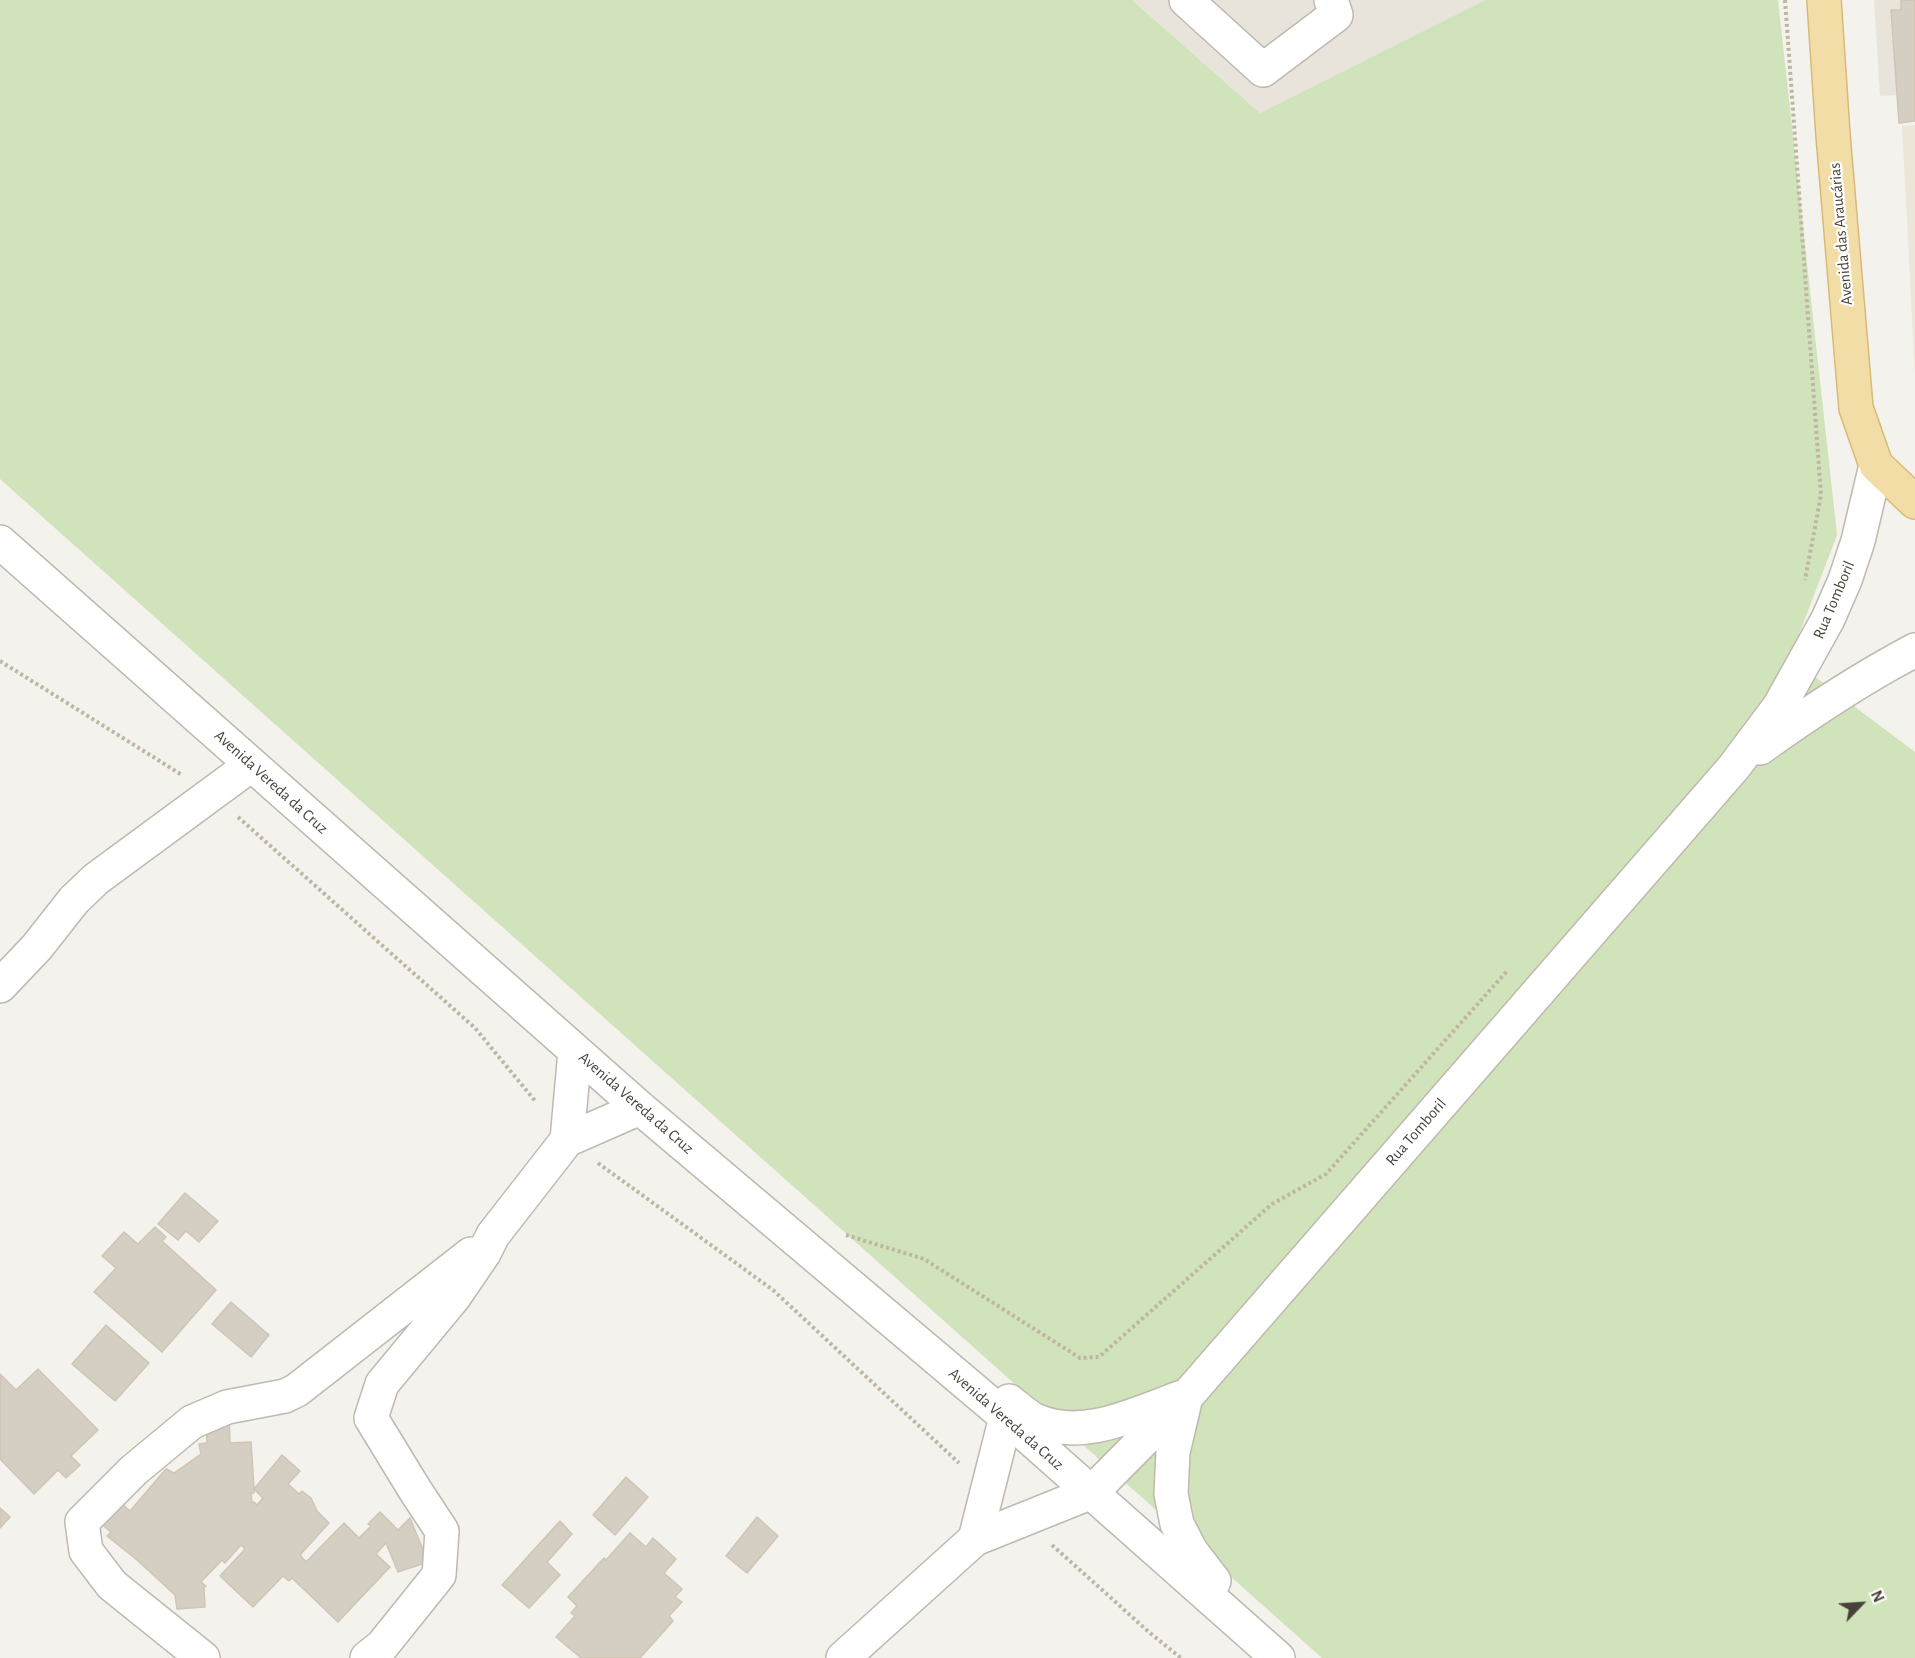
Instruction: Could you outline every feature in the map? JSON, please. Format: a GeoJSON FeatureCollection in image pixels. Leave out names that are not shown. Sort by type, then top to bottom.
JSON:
{"type":"FeatureCollection","features":[{"type":"Feature","properties":{"kind":"main road","name":"Avenida das Araucárias"},"geometry":{"type":"LineString","coordinates":[[1824,0],[1856,408],[1876,465]]}},
{"type":"Feature","properties":{"kind":"main road"},"geometry":{"type":"LineString","coordinates":[[1876,465],[1915,502]]}},
{"type":"Feature","properties":{"kind":"street"},"geometry":{"type":"LineString","coordinates":[[1186,0],[1263,70],[1336,15],[1331,0]]}},
{"type":"Feature","properties":{"kind":"street","name":"Rua Tomboril"},"geometry":{"type":"LineString","coordinates":[[1092,1492],[1187,1396],[1734,767],[1779,707],[1828,619],[1845,580],[1858,541],[1876,465]]}},
{"type":"Feature","properties":{"kind":"street","name":"Avenida Vereda da Cruz"},"geometry":{"type":"LineString","coordinates":[[0,542],[640,1108],[1006,1417],[1271,1651]]}},
{"type":"Feature","properties":{"kind":"street","name":"Rua Tomboril"},"geometry":{"type":"LineString","coordinates":[[1734,767],[1831,699],[1878,670],[1915,651]]}},
{"type":"Feature","properties":{"kind":"street"},"geometry":{"type":"LineString","coordinates":[[0,986],[37,947],[74,900],[96,879],[251,765]]}},
{"type":"Feature","properties":{"kind":"street"},"geometry":{"type":"LineString","coordinates":[[567,1140],[575,1051]]}},
{"type":"Feature","properties":{"kind":"street"},"geometry":{"type":"LineString","coordinates":[[367,1658],[382,1646],[439,1575],[442,1532],[371,1418],[382,1384],[454,1297],[484,1253],[493,1235],[567,1140],[640,1108]]}},
{"type":"Feature","properties":{"kind":"street"},"geometry":{"type":"LineString","coordinates":[[203,1658],[112,1585],[87,1551],[82,1521],[134,1470],[192,1422],[227,1407],[285,1396],[297,1390],[493,1235]]}},
{"type":"Feature","properties":{"kind":"street"},"geometry":{"type":"LineString","coordinates":[[878,1310],[926,1335],[963,1361],[1009,1402],[1035,1420],[1057,1426],[1078,1428],[1107,1423],[1187,1396]]}},
{"type":"Feature","properties":{"kind":"street"},"geometry":{"type":"LineString","coordinates":[[1187,1396],[1173,1452],[1172,1494],[1177,1524],[1191,1551],[1214,1581],[1246,1616],[1271,1651]]}},
{"type":"Feature","properties":{"kind":"street"},"geometry":{"type":"LineString","coordinates":[[975,1539],[1006,1417]]}},
{"type":"Feature","properties":{"kind":"street"},"geometry":{"type":"LineString","coordinates":[[843,1658],[975,1539],[1092,1492]]}},
{"type":"Feature","properties":{"kind":"path"},"geometry":{"type":"LineString","coordinates":[[1785,0],[1821,495],[1803,589]]}},
{"type":"Feature","properties":{"kind":"path"},"geometry":{"type":"LineString","coordinates":[[836,1231],[924,1259],[1080,1358],[1099,1357],[1272,1204],[1326,1174],[1516,962]]}},
{"type":"Feature","properties":{"kind":"shaded area"},"geometry":{"type":"Polygon","coordinates":[[[1132,0],[1485,0],[1260,113],[1132,0]]]}},
{"type":"Feature","properties":{"kind":"shaded area"},"geometry":{"type":"Polygon","coordinates":[[[1874,0],[1915,0],[1915,94],[1880,96],[1874,0]]]}},
{"type":"Feature","properties":{"kind":"shaded area"},"geometry":{"type":"Polygon","coordinates":[[[1915,125],[1915,375],[1902,126],[1915,125]]]}},
{"type":"Feature","properties":{"kind":"green space"},"geometry":{"type":"Polygon","coordinates":[[[0,0],[1132,0],[1260,113],[1485,0],[1778,0],[1837,535],[1790,658],[1915,752],[1915,1658],[1322,1658],[0,479],[0,0]]]}},
{"type":"Feature","properties":{"kind":"building"},"geometry":{"type":"Polygon","coordinates":[[[1901,0],[1915,0],[1915,121],[1899,123],[1891,10],[1901,10],[1901,0]]]}},
{"type":"Feature","properties":{"kind":"building"},"geometry":{"type":"Polygon","coordinates":[[[185,1193],[218,1221],[199,1242],[186,1231],[178,1240],[158,1224],[185,1193]]]}},
{"type":"Feature","properties":{"kind":"building"},"geometry":{"type":"Polygon","coordinates":[[[155,1227],[166,1237],[162,1241],[216,1290],[162,1352],[94,1292],[116,1268],[102,1256],[124,1232],[138,1244],[155,1227]]]}},
{"type":"Feature","properties":{"kind":"building"},"geometry":{"type":"Polygon","coordinates":[[[231,1302],[269,1335],[251,1357],[212,1324],[231,1302]]]}},
{"type":"Feature","properties":{"kind":"building"},"geometry":{"type":"Polygon","coordinates":[[[106,1325],[149,1363],[115,1401],[72,1364],[106,1325]]]}},
{"type":"Feature","properties":{"kind":"building"},"geometry":{"type":"Polygon","coordinates":[[[38,1369],[98,1430],[71,1456],[80,1465],[66,1478],[58,1470],[34,1494],[0,1459],[0,1374],[16,1390],[38,1369]]]}},
{"type":"Feature","properties":{"kind":"building"},"geometry":{"type":"Polygon","coordinates":[[[206,1414],[229,1414],[230,1443],[251,1442],[254,1489],[282,1455],[300,1471],[288,1484],[299,1494],[302,1491],[311,1498],[317,1511],[329,1523],[300,1555],[306,1562],[344,1523],[359,1538],[380,1512],[398,1530],[410,1518],[428,1562],[398,1572],[386,1543],[376,1554],[390,1567],[338,1622],[292,1578],[289,1581],[283,1576],[253,1607],[220,1576],[245,1549],[241,1545],[225,1563],[222,1560],[201,1582],[206,1586],[204,1587],[205,1607],[177,1609],[175,1595],[107,1536],[111,1532],[99,1522],[118,1500],[130,1511],[166,1469],[174,1473],[201,1454],[199,1444],[207,1443],[206,1414]],[[254,1489],[254,1493],[251,1493],[252,1503],[257,1505],[263,1498],[254,1489]]]}},
{"type":"Feature","properties":{"kind":"building"},"geometry":{"type":"Polygon","coordinates":[[[626,1477],[648,1497],[615,1535],[593,1515],[626,1477]]]}},
{"type":"Feature","properties":{"kind":"building"},"geometry":{"type":"Polygon","coordinates":[[[0,1508],[10,1517],[0,1528],[0,1508]]]}},
{"type":"Feature","properties":{"kind":"building"},"geometry":{"type":"Polygon","coordinates":[[[757,1517],[778,1536],[747,1573],[726,1556],[757,1517]]]}},
{"type":"Feature","properties":{"kind":"building"},"geometry":{"type":"Polygon","coordinates":[[[560,1521],[572,1534],[547,1562],[560,1575],[529,1608],[502,1585],[560,1521]]]}},
{"type":"Feature","properties":{"kind":"building"},"geometry":{"type":"Polygon","coordinates":[[[630,1533],[646,1547],[653,1538],[676,1559],[664,1573],[682,1589],[675,1597],[682,1602],[669,1616],[673,1621],[640,1658],[581,1658],[556,1637],[575,1616],[571,1613],[577,1606],[568,1597],[630,1533]]]}}]}
